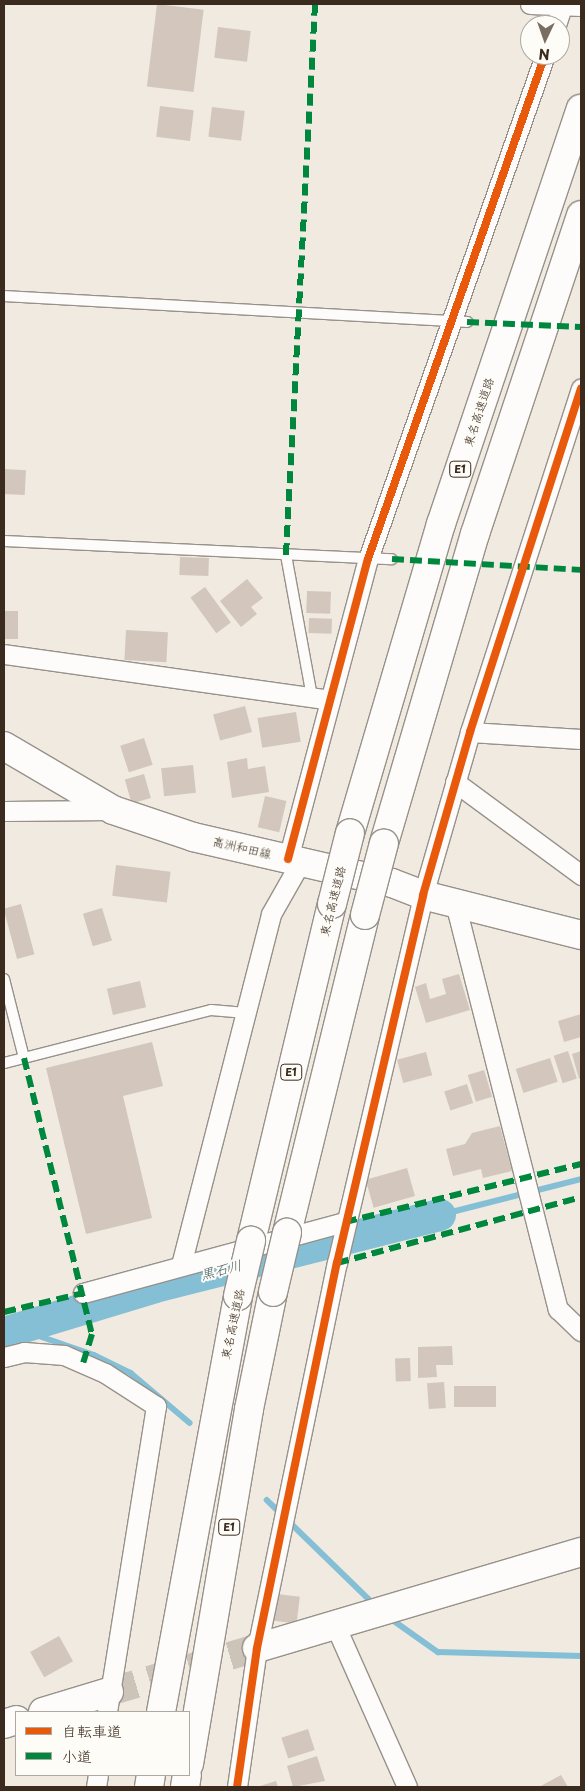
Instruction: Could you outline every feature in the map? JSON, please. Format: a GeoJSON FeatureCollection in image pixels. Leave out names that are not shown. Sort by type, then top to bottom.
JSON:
{"type":"FeatureCollection","features":[{"type":"Feature","properties":{"kind":"main road","name":"東名高速道路"},"geometry":{"type":"LineString","coordinates":[[161,1711],[238,1296],[350,833],[441,524],[581,109]]}},
{"type":"Feature","properties":{"kind":"main road","name":"E1"},"geometry":{"type":"LineString","coordinates":[[190,1758],[273,1292],[365,916],[384,843],[476,534],[581,215]]}},
{"type":"Feature","properties":{"kind":"main road","name":"高洲和田線"},"geometry":{"type":"LineString","coordinates":[[4,746],[113,810],[193,837],[392,883],[423,895],[581,935]]}},
{"type":"Feature","properties":{"kind":"main road"},"geometry":{"type":"LineString","coordinates":[[256,1648],[581,1552]]}},
{"type":"Feature","properties":{"kind":"main road"},"geometry":{"type":"LineString","coordinates":[[50,1711],[108,1702]]}},
{"type":"Feature","properties":{"kind":"street"},"geometry":{"type":"LineString","coordinates":[[530,4],[569,5]]}},
{"type":"Feature","properties":{"kind":"street"},"geometry":{"type":"LineString","coordinates":[[181,1264],[271,914],[294,861],[321,699],[448,321],[541,65]]}},
{"type":"Feature","properties":{"kind":"street"},"geometry":{"type":"LineString","coordinates":[[237,1787],[256,1648],[345,1225],[423,895],[470,732],[581,388]]}},
{"type":"Feature","properties":{"kind":"street"},"geometry":{"type":"LineString","coordinates":[[4,654],[321,699]]}},
{"type":"Feature","properties":{"kind":"street"},"geometry":{"type":"LineString","coordinates":[[470,732],[581,739]]}},
{"type":"Feature","properties":{"kind":"street"},"geometry":{"type":"LineString","coordinates":[[455,782],[581,875]]}},
{"type":"Feature","properties":{"kind":"street"},"geometry":{"type":"LineString","coordinates":[[4,812],[113,810]]}},
{"type":"Feature","properties":{"kind":"street"},"geometry":{"type":"LineString","coordinates":[[455,903],[558,1309],[581,1331]]}},
{"type":"Feature","properties":{"kind":"street"},"geometry":{"type":"LineString","coordinates":[[83,1293],[181,1264],[345,1225]]}},
{"type":"Feature","properties":{"kind":"street"},"geometry":{"type":"LineString","coordinates":[[4,1357],[24,1352],[64,1355],[105,1373],[156,1406],[108,1702]]}},
{"type":"Feature","properties":{"kind":"street"},"geometry":{"type":"LineString","coordinates":[[335,1625],[407,1787]]}},
{"type":"Feature","properties":{"kind":"lane"},"geometry":{"type":"LineString","coordinates":[[4,296],[467,322]]}},
{"type":"Feature","properties":{"kind":"lane"},"geometry":{"type":"LineString","coordinates":[[4,541],[392,559]]}},
{"type":"Feature","properties":{"kind":"lane"},"geometry":{"type":"LineString","coordinates":[[286,555],[321,699]]}},
{"type":"Feature","properties":{"kind":"lane"},"geometry":{"type":"LineString","coordinates":[[4,979],[24,1058]]}},
{"type":"Feature","properties":{"kind":"lane"},"geometry":{"type":"LineString","coordinates":[[4,1063],[211,1010],[246,1013]]}},
{"type":"Feature","properties":{"kind":"building"},"geometry":{"type":"Polygon","coordinates":[[[157,4],[204,10],[194,92],[147,86],[157,4]]]}},
{"type":"Feature","properties":{"kind":"building"},"geometry":{"type":"Polygon","coordinates":[[[218,27],[251,31],[247,62],[214,58],[218,27]]]}},
{"type":"Feature","properties":{"kind":"building"},"geometry":{"type":"Polygon","coordinates":[[[160,106],[194,110],[190,141],[156,137],[160,106]]]}},
{"type":"Feature","properties":{"kind":"building"},"geometry":{"type":"Polygon","coordinates":[[[212,107],[245,111],[241,141],[208,137],[212,107]]]}},
{"type":"Feature","properties":{"kind":"building"},"geometry":{"type":"Polygon","coordinates":[[[4,469],[26,470],[25,495],[4,494],[4,469]]]}},
{"type":"Feature","properties":{"kind":"building"},"geometry":{"type":"Polygon","coordinates":[[[180,557],[209,558],[208,576],[179,575],[180,557]]]}},
{"type":"Feature","properties":{"kind":"building"},"geometry":{"type":"Polygon","coordinates":[[[247,579],[263,598],[251,607],[257,614],[241,627],[220,601],[247,579]]]}},
{"type":"Feature","properties":{"kind":"building"},"geometry":{"type":"Polygon","coordinates":[[[205,587],[231,623],[216,633],[190,598],[205,587]]]}},
{"type":"Feature","properties":{"kind":"building"},"geometry":{"type":"Polygon","coordinates":[[[307,591],[331,592],[330,614],[306,613],[307,591]]]}},
{"type":"Feature","properties":{"kind":"building"},"geometry":{"type":"Polygon","coordinates":[[[4,611],[18,611],[18,639],[4,639],[4,611]]]}},
{"type":"Feature","properties":{"kind":"building"},"geometry":{"type":"Polygon","coordinates":[[[309,618],[332,619],[331,634],[308,633],[309,618]]]}},
{"type":"Feature","properties":{"kind":"building"},"geometry":{"type":"Polygon","coordinates":[[[126,630],[168,632],[166,662],[124,660],[126,630]]]}},
{"type":"Feature","properties":{"kind":"building"},"geometry":{"type":"Polygon","coordinates":[[[245,706],[252,732],[220,741],[213,715],[245,706]]]}},
{"type":"Feature","properties":{"kind":"building"},"geometry":{"type":"Polygon","coordinates":[[[296,712],[301,742],[262,748],[257,718],[296,712]]]}},
{"type":"Feature","properties":{"kind":"building"},"geometry":{"type":"Polygon","coordinates":[[[144,738],[153,765],[129,772],[120,746],[144,738]]]}},
{"type":"Feature","properties":{"kind":"building"},"geometry":{"type":"Polygon","coordinates":[[[247,758],[248,769],[265,766],[269,792],[232,798],[227,762],[247,758]]]}},
{"type":"Feature","properties":{"kind":"building"},"geometry":{"type":"Polygon","coordinates":[[[193,765],[196,793],[164,796],[161,768],[193,765]]]}},
{"type":"Feature","properties":{"kind":"building"},"geometry":{"type":"Polygon","coordinates":[[[144,774],[151,798],[132,804],[125,780],[144,774]]]}},
{"type":"Feature","properties":{"kind":"building"},"geometry":{"type":"Polygon","coordinates":[[[265,796],[286,801],[279,832],[258,827],[265,796]]]}},
{"type":"Feature","properties":{"kind":"building"},"geometry":{"type":"Polygon","coordinates":[[[116,865],[171,872],[167,902],[112,896],[116,865]]]}},
{"type":"Feature","properties":{"kind":"building"},"geometry":{"type":"Polygon","coordinates":[[[21,904],[34,954],[17,959],[4,909],[21,904]]]}},
{"type":"Feature","properties":{"kind":"building"},"geometry":{"type":"Polygon","coordinates":[[[102,908],[112,941],[93,946],[83,914],[102,908]]]}},
{"type":"Feature","properties":{"kind":"building"},"geometry":{"type":"Polygon","coordinates":[[[459,974],[470,1010],[426,1023],[415,987],[426,983],[430,999],[446,994],[442,979],[459,974]]]}},
{"type":"Feature","properties":{"kind":"building"},"geometry":{"type":"Polygon","coordinates":[[[140,981],[146,1007],[113,1015],[107,989],[140,981]]]}},
{"type":"Feature","properties":{"kind":"building"},"geometry":{"type":"Polygon","coordinates":[[[581,1014],[581,1037],[564,1042],[558,1021],[581,1014]]]}},
{"type":"Feature","properties":{"kind":"building"},"geometry":{"type":"Polygon","coordinates":[[[152,1042],[163,1086],[123,1096],[152,1218],[86,1234],[46,1068],[152,1042]]]}},
{"type":"Feature","properties":{"kind":"building"},"geometry":{"type":"Polygon","coordinates":[[[568,1051],[577,1079],[563,1083],[554,1056],[568,1051]]]}},
{"type":"Feature","properties":{"kind":"building"},"geometry":{"type":"Polygon","coordinates":[[[581,1051],[581,1078],[579,1079],[572,1054],[581,1051]]]}},
{"type":"Feature","properties":{"kind":"building"},"geometry":{"type":"Polygon","coordinates":[[[426,1052],[432,1075],[403,1083],[397,1060],[426,1052]]]}},
{"type":"Feature","properties":{"kind":"building"},"geometry":{"type":"Polygon","coordinates":[[[550,1058],[558,1082],[523,1093],[516,1069],[550,1058]]]}},
{"type":"Feature","properties":{"kind":"building"},"geometry":{"type":"Polygon","coordinates":[[[484,1070],[492,1097],[476,1102],[468,1075],[484,1070]]]}},
{"type":"Feature","properties":{"kind":"building"},"geometry":{"type":"Polygon","coordinates":[[[467,1084],[473,1103],[450,1110],[444,1091],[467,1084]]]}},
{"type":"Feature","properties":{"kind":"building"},"geometry":{"type":"Polygon","coordinates":[[[500,1126],[512,1171],[483,1178],[481,1169],[453,1176],[446,1149],[465,1144],[472,1133],[500,1126]]]}},
{"type":"Feature","properties":{"kind":"building"},"geometry":{"type":"Polygon","coordinates":[[[407,1168],[415,1196],[374,1208],[366,1180],[407,1168]]]}},
{"type":"Feature","properties":{"kind":"building"},"geometry":{"type":"Polygon","coordinates":[[[452,1346],[453,1365],[436,1365],[437,1377],[418,1378],[418,1347],[452,1346]]]}},
{"type":"Feature","properties":{"kind":"building"},"geometry":{"type":"Polygon","coordinates":[[[410,1358],[411,1381],[396,1382],[395,1359],[410,1358]]]}},
{"type":"Feature","properties":{"kind":"building"},"geometry":{"type":"Polygon","coordinates":[[[444,1382],[446,1408],[429,1409],[427,1383],[444,1382]]]}},
{"type":"Feature","properties":{"kind":"building"},"geometry":{"type":"Polygon","coordinates":[[[454,1386],[496,1386],[496,1407],[454,1407],[454,1386]]]}},
{"type":"Feature","properties":{"kind":"building"},"geometry":{"type":"Polygon","coordinates":[[[277,1594],[300,1597],[297,1624],[274,1621],[277,1594]]]}},
{"type":"Feature","properties":{"kind":"building"},"geometry":{"type":"Polygon","coordinates":[[[59,1636],[73,1661],[44,1677],[30,1652],[59,1636]]]}},
{"type":"Feature","properties":{"kind":"building"},"geometry":{"type":"Polygon","coordinates":[[[308,1729],[315,1750],[288,1759],[281,1738],[308,1729]]]}},
{"type":"Feature","properties":{"kind":"building"},"geometry":{"type":"Polygon","coordinates":[[[317,1756],[325,1781],[293,1787],[287,1766],[317,1756]]]}},
{"type":"Feature","properties":{"kind":"building"},"geometry":{"type":"Polygon","coordinates":[[[561,1775],[568,1787],[539,1787],[561,1775]]]}},
{"type":"Feature","properties":{"kind":"building"},"geometry":{"type":"Polygon","coordinates":[[[276,1781],[278,1787],[257,1787],[276,1781]]]}},
{"type":"Feature","properties":{"kind":"waterway"},"geometry":{"type":"LineString","coordinates":[[440,1215],[581,1179]]}},
{"type":"Feature","properties":{"kind":"waterway","name":"黒石川"},"geometry":{"type":"LineString","coordinates":[[4,1333],[155,1287],[440,1215]]}},
{"type":"Feature","properties":{"kind":"waterway"},"geometry":{"type":"LineString","coordinates":[[19,1329],[94,1355],[131,1373],[190,1423]]}},
{"type":"Feature","properties":{"kind":"waterway"},"geometry":{"type":"LineString","coordinates":[[267,1500],[375,1605]]}},
{"type":"Feature","properties":{"kind":"waterway"},"geometry":{"type":"LineString","coordinates":[[390,1618],[438,1652],[581,1656]]}},
{"type":"Feature","properties":{"kind":"tunnel"},"geometry":{"type":"LineString","coordinates":[[109,1692],[257,1648]]}},
{"type":"Feature","properties":{"kind":"marked path"},"geometry":{"type":"LineString","coordinates":[[286,555],[315,4]]}},
{"type":"Feature","properties":{"kind":"marked path"},"geometry":{"type":"LineString","coordinates":[[467,322],[581,327]]}},
{"type":"Feature","properties":{"kind":"marked path"},"geometry":{"type":"LineString","coordinates":[[392,559],[581,570]]}},
{"type":"Feature","properties":{"kind":"marked path"},"geometry":{"type":"LineString","coordinates":[[24,1058],[92,1334],[83,1363]]}},
{"type":"Feature","properties":{"kind":"marked path"},"geometry":{"type":"LineString","coordinates":[[345,1222],[581,1164]]}},
{"type":"Feature","properties":{"kind":"marked path"},"geometry":{"type":"LineString","coordinates":[[337,1263],[581,1197]]}},
{"type":"Feature","properties":{"kind":"marked path"},"geometry":{"type":"LineString","coordinates":[[4,1312],[83,1293]]}},
{"type":"Feature","properties":{"kind":"cycle path"},"geometry":{"type":"LineString","coordinates":[[288,859],[368,559],[541,65]]}},
{"type":"Feature","properties":{"kind":"cycle path"},"geometry":{"type":"LineString","coordinates":[[237,1787],[257,1648],[337,1263],[423,895],[470,732],[581,388]]}}]}
